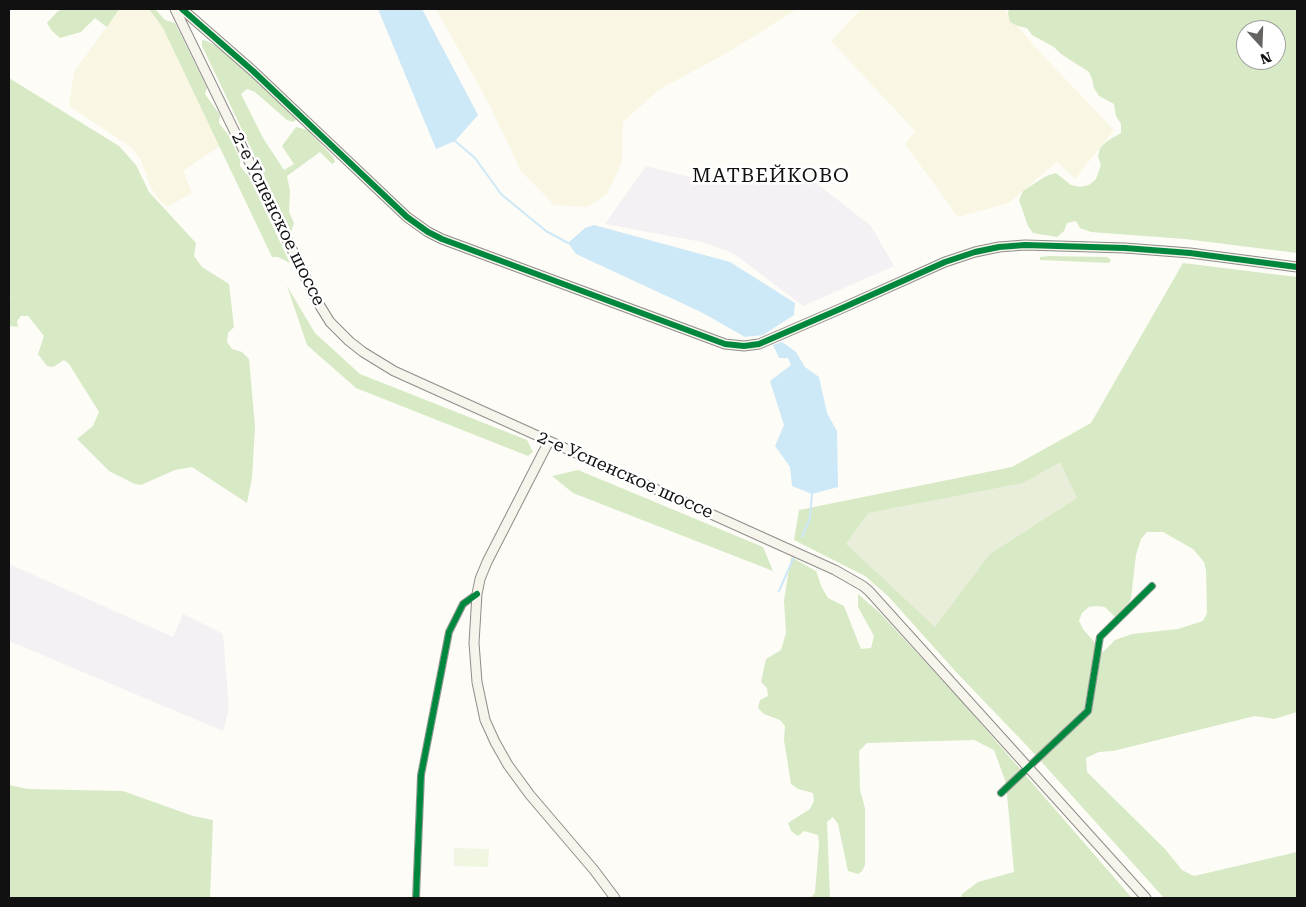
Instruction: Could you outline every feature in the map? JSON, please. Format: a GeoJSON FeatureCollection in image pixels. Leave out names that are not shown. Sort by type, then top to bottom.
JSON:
{"type":"FeatureCollection","features":[{"type":"Feature","properties":{"kind":"main road","name":"2-е Успенское шоссе"},"geometry":{"type":"LineString","coordinates":[[175,9],[317,302],[330,322],[356,347],[384,365],[855,580],[869,591],[1146,898]]}},
{"type":"Feature","properties":{"kind":"main road"},"geometry":{"type":"LineString","coordinates":[[182,9],[292,107],[407,217],[428,232],[719,342],[739,346],[759,344],[945,262],[975,252],[999,247],[1024,245],[1142,249],[1190,253],[1297,268]]}},
{"type":"Feature","properties":{"kind":"main road"},"geometry":{"type":"LineString","coordinates":[[190,38],[190,28],[199,23]]}},
{"type":"Feature","properties":{"kind":"main road"},"geometry":{"type":"LineString","coordinates":[[549,441],[487,562],[477,594],[474,643],[478,682],[485,720],[508,765],[530,795],[594,870],[615,898]]}},
{"type":"Feature","properties":{"kind":"street"},"geometry":{"type":"LineString","coordinates":[[1001,792],[1088,711],[1100,637],[1152,586]]}},
{"type":"Feature","properties":{"kind":"street"},"geometry":{"type":"LineString","coordinates":[[416,898],[421,775],[449,632],[463,604],[477,594]]}},
{"type":"Feature","properties":{"kind":"shaded area"},"geometry":{"type":"Polygon","coordinates":[[[119,9],[149,9],[163,28],[220,146],[183,171],[192,193],[167,207],[159,200],[150,186],[141,160],[132,148],[69,106],[74,72],[119,9]]]}},
{"type":"Feature","properties":{"kind":"shaded area"},"geometry":{"type":"Polygon","coordinates":[[[436,9],[797,9],[729,52],[660,89],[623,122],[622,162],[607,194],[587,207],[554,205],[521,171],[489,104],[436,9]]]}},
{"type":"Feature","properties":{"kind":"shaded area"},"geometry":{"type":"Polygon","coordinates":[[[861,9],[1004,9],[1035,47],[1114,130],[1075,179],[1057,162],[1009,203],[958,217],[905,144],[915,131],[831,41],[861,9]]]}},
{"type":"Feature","properties":{"kind":"shaded area"},"geometry":{"type":"Polygon","coordinates":[[[646,166],[698,179],[723,176],[771,185],[802,172],[871,226],[894,266],[803,306],[733,253],[702,242],[605,224],[646,166]]]}},
{"type":"Feature","properties":{"kind":"shaded area"},"geometry":{"type":"Polygon","coordinates":[[[9,564],[173,637],[183,614],[223,634],[229,708],[223,731],[9,641],[9,564]]]}},
{"type":"Feature","properties":{"kind":"green space"},"geometry":{"type":"Polygon","coordinates":[[[62,9],[119,9],[107,27],[95,18],[81,32],[60,38],[47,23],[62,9]]]}},
{"type":"Feature","properties":{"kind":"green space"},"geometry":{"type":"Polygon","coordinates":[[[149,9],[155,9],[165,20],[175,23],[207,88],[205,94],[220,115],[219,123],[230,137],[240,159],[240,166],[250,178],[290,263],[278,257],[272,257],[163,28],[149,9]]]}},
{"type":"Feature","properties":{"kind":"green space"},"geometry":{"type":"Polygon","coordinates":[[[1009,9],[1297,9],[1297,253],[1185,239],[1091,232],[1080,228],[1076,221],[1067,223],[1064,231],[1057,237],[1033,233],[1028,226],[1019,200],[1023,191],[1046,176],[1056,173],[1071,185],[1080,187],[1089,185],[1096,179],[1101,165],[1098,157],[1100,148],[1107,141],[1121,133],[1121,124],[1116,116],[1114,104],[1099,96],[1094,88],[1089,72],[1061,54],[1054,47],[1032,35],[1027,28],[1010,22],[1009,9]]]}},
{"type":"Feature","properties":{"kind":"green space"},"geometry":{"type":"Polygon","coordinates":[[[202,40],[226,52],[297,119],[293,122],[287,120],[255,92],[247,89],[241,94],[263,138],[284,170],[294,164],[282,146],[296,127],[308,130],[334,158],[335,162],[332,164],[320,152],[287,176],[290,191],[289,212],[294,223],[291,232],[202,46],[202,40]]]}},
{"type":"Feature","properties":{"kind":"green space"},"geometry":{"type":"Polygon","coordinates":[[[9,78],[119,146],[136,165],[149,192],[196,243],[194,256],[202,267],[229,284],[234,327],[228,333],[227,342],[232,349],[242,352],[249,359],[255,427],[252,478],[247,503],[192,467],[175,470],[141,485],[109,471],[77,439],[93,426],[99,412],[69,364],[64,360],[53,367],[47,366],[38,354],[44,336],[28,316],[21,316],[17,321],[18,327],[9,326],[9,301],[11,298],[9,296],[9,78]]]}},
{"type":"Feature","properties":{"kind":"green space"},"geometry":{"type":"Polygon","coordinates":[[[1040,257],[1107,257],[1111,260],[1109,263],[1040,260],[1040,257]]]}},
{"type":"Feature","properties":{"kind":"green space"},"geometry":{"type":"Polygon","coordinates":[[[1183,263],[1297,277],[1297,712],[1274,719],[1255,716],[1113,751],[1099,752],[1086,758],[1087,772],[1165,849],[1182,870],[1194,876],[1297,852],[1297,898],[1164,898],[1029,748],[957,673],[888,596],[865,576],[794,540],[799,510],[1012,467],[1091,423],[1183,263]],[[1147,532],[1141,539],[1136,555],[1131,599],[1117,619],[1105,607],[1089,607],[1082,613],[1079,621],[1083,629],[1103,652],[1115,640],[1132,634],[1178,629],[1203,621],[1207,613],[1206,570],[1204,562],[1193,549],[1163,532],[1147,532]]]}},
{"type":"Feature","properties":{"kind":"green space"},"geometry":{"type":"Polygon","coordinates":[[[287,286],[315,333],[360,374],[527,440],[533,452],[528,456],[356,388],[307,345],[287,286]]]}},
{"type":"Feature","properties":{"kind":"green space"},"geometry":{"type":"Polygon","coordinates":[[[1060,462],[1077,498],[990,554],[935,627],[846,544],[868,513],[1023,483],[1060,462]]]}},
{"type":"Feature","properties":{"kind":"green space"},"geometry":{"type":"Polygon","coordinates":[[[578,470],[763,547],[773,571],[573,493],[552,476],[578,470]]]}},
{"type":"Feature","properties":{"kind":"green space"},"geometry":{"type":"Polygon","coordinates":[[[791,557],[816,571],[828,598],[844,606],[861,649],[871,648],[874,636],[858,607],[858,594],[880,613],[962,702],[1132,898],[961,898],[962,894],[978,882],[1014,872],[1006,783],[994,750],[974,740],[867,743],[859,751],[860,790],[865,808],[865,865],[858,874],[848,871],[838,824],[833,817],[827,822],[830,898],[810,898],[815,893],[818,835],[804,831],[798,836],[791,831],[788,823],[810,809],[814,801],[813,793],[798,789],[791,784],[784,740],[785,726],[780,720],[764,714],[758,708],[760,700],[768,696],[767,688],[761,682],[766,659],[781,650],[786,633],[784,600],[791,557]]]}},
{"type":"Feature","properties":{"kind":"green space"},"geometry":{"type":"Polygon","coordinates":[[[9,785],[28,789],[123,791],[193,816],[213,820],[210,898],[9,898],[9,785]]]}},
{"type":"Feature","properties":{"kind":"green space"},"geometry":{"type":"Polygon","coordinates":[[[454,848],[489,849],[488,867],[454,866],[454,848]]]}},
{"type":"Feature","properties":{"kind":"water"},"geometry":{"type":"Polygon","coordinates":[[[378,9],[422,9],[478,115],[455,141],[436,149],[378,9]]]}},
{"type":"Feature","properties":{"kind":"water"},"geometry":{"type":"Polygon","coordinates":[[[594,225],[730,262],[795,303],[794,315],[763,335],[745,337],[701,312],[576,254],[568,243],[585,228],[594,225]]]}},
{"type":"Feature","properties":{"kind":"water"},"geometry":{"type":"Polygon","coordinates":[[[782,342],[796,352],[805,367],[819,377],[827,413],[837,431],[838,487],[812,494],[792,486],[790,467],[775,446],[784,425],[770,381],[791,365],[788,358],[779,358],[773,345],[782,342]]]}},
{"type":"Feature","properties":{"kind":"waterway"},"geometry":{"type":"LineString","coordinates":[[455,141],[475,158],[501,194],[546,231],[568,243]]}},
{"type":"Feature","properties":{"kind":"waterway"},"geometry":{"type":"LineString","coordinates":[[802,537],[810,518],[812,494]]}},
{"type":"Feature","properties":{"kind":"waterway"},"geometry":{"type":"LineString","coordinates":[[779,591],[794,557]]}},
{"type":"Feature","properties":{"kind":"cycle path"},"geometry":{"type":"LineString","coordinates":[[182,9],[253,71],[407,217],[428,232],[442,239],[725,344],[744,346],[759,344],[945,262],[975,252],[999,247],[1025,245],[1125,248],[1190,253],[1297,267]]}},
{"type":"Feature","properties":{"kind":"cycle path"},"geometry":{"type":"LineString","coordinates":[[1001,793],[1088,711],[1100,637],[1152,586]]}},
{"type":"Feature","properties":{"kind":"cycle path"},"geometry":{"type":"LineString","coordinates":[[416,898],[421,775],[449,632],[463,604],[477,594]]}},
{"type":"Feature","properties":{"kind":"district","name":"МАТВЕЙКОВО"},"geometry":{"type":"Point","coordinates":[771,176]}}]}
